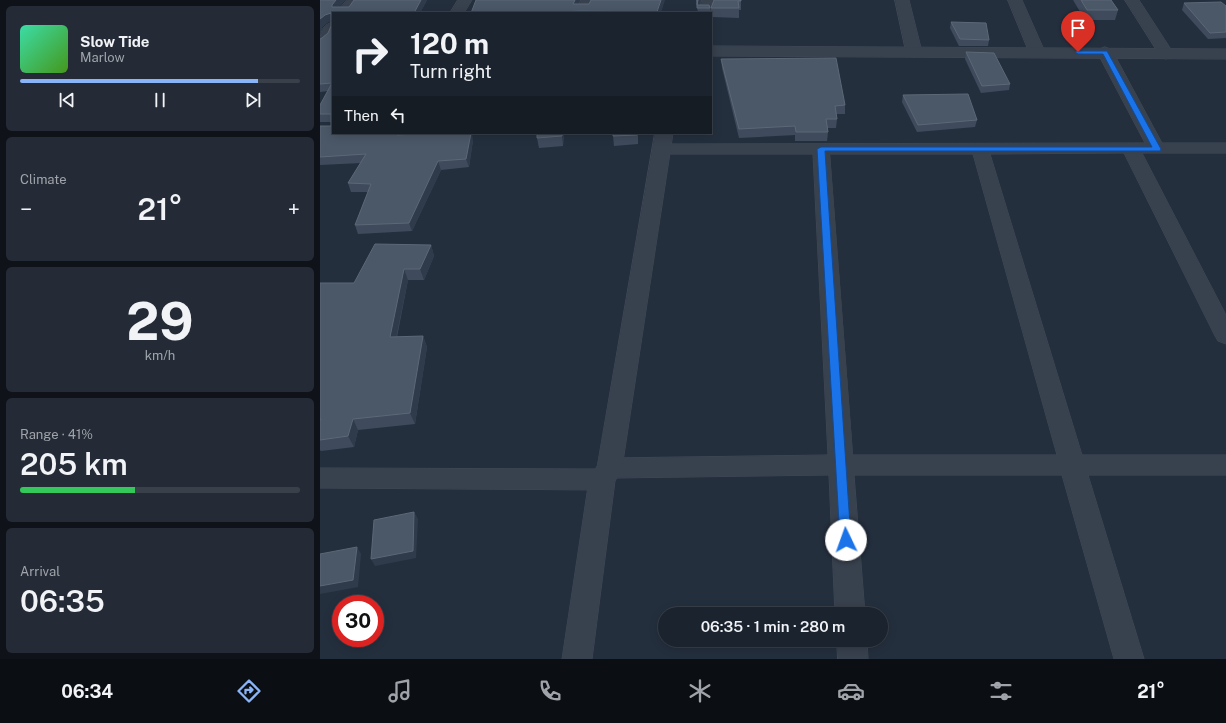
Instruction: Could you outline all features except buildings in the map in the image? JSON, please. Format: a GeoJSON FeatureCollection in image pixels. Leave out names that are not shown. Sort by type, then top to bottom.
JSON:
{"type":"FeatureCollection","features":[{"type":"Feature","properties":{"kind":"street"},"geometry":{"type":"LineString","coordinates":[[344,12],[354,0]]}},
{"type":"Feature","properties":{"kind":"street"},"geometry":{"type":"LineString","coordinates":[[458,12],[465,0]]}},
{"type":"Feature","properties":{"kind":"street"},"geometry":{"type":"LineString","coordinates":[[583,12],[588,0]]}},
{"type":"Feature","properties":{"kind":"street"},"geometry":{"type":"LineString","coordinates":[[706,12],[709,0]]}},
{"type":"Feature","properties":{"kind":"street"},"geometry":{"type":"LineString","coordinates":[[902,0],[914,52]]}},
{"type":"Feature","properties":{"kind":"street"},"geometry":{"type":"LineString","coordinates":[[1015,0],[1037,52]]}},
{"type":"Feature","properties":{"kind":"street"},"geometry":{"type":"LineString","coordinates":[[1132,0],[1166,54]]}},
{"type":"Feature","properties":{"kind":"street"},"geometry":{"type":"LineString","coordinates":[[320,42],[332,27]]}},
{"type":"Feature","properties":{"kind":"street"},"geometry":{"type":"LineString","coordinates":[[320,52],[332,52]]}},
{"type":"Feature","properties":{"kind":"street"},"geometry":{"type":"LineString","coordinates":[[712,52],[1105,52],[1226,54]]}},
{"type":"Feature","properties":{"kind":"street"},"geometry":{"type":"LineString","coordinates":[[1105,52],[1157,149]]}},
{"type":"Feature","properties":{"kind":"street"},"geometry":{"type":"LineString","coordinates":[[577,659],[606,474],[663,141],[821,149],[1226,148]]}},
{"type":"Feature","properties":{"kind":"street"},"geometry":{"type":"LineString","coordinates":[[821,149],[850,607]]}},
{"type":"Feature","properties":{"kind":"street"},"geometry":{"type":"LineString","coordinates":[[980,149],[1129,659]]}},
{"type":"Feature","properties":{"kind":"street"},"geometry":{"type":"LineString","coordinates":[[1131,149],[1226,336]]}},
{"type":"Feature","properties":{"kind":"street"},"geometry":{"type":"LineString","coordinates":[[320,478],[606,474],[841,465],[1226,465]]}},
{"type":"Feature","properties":{"kind":"street"},"geometry":{"type":"LineString","coordinates":[[852,647],[853,659]]}},
{"type":"Feature","properties":{"kind":"route"},"geometry":{"type":"LineString","coordinates":[[846,540],[821,149],[1157,149],[1105,52],[1078,52]]}}]}
